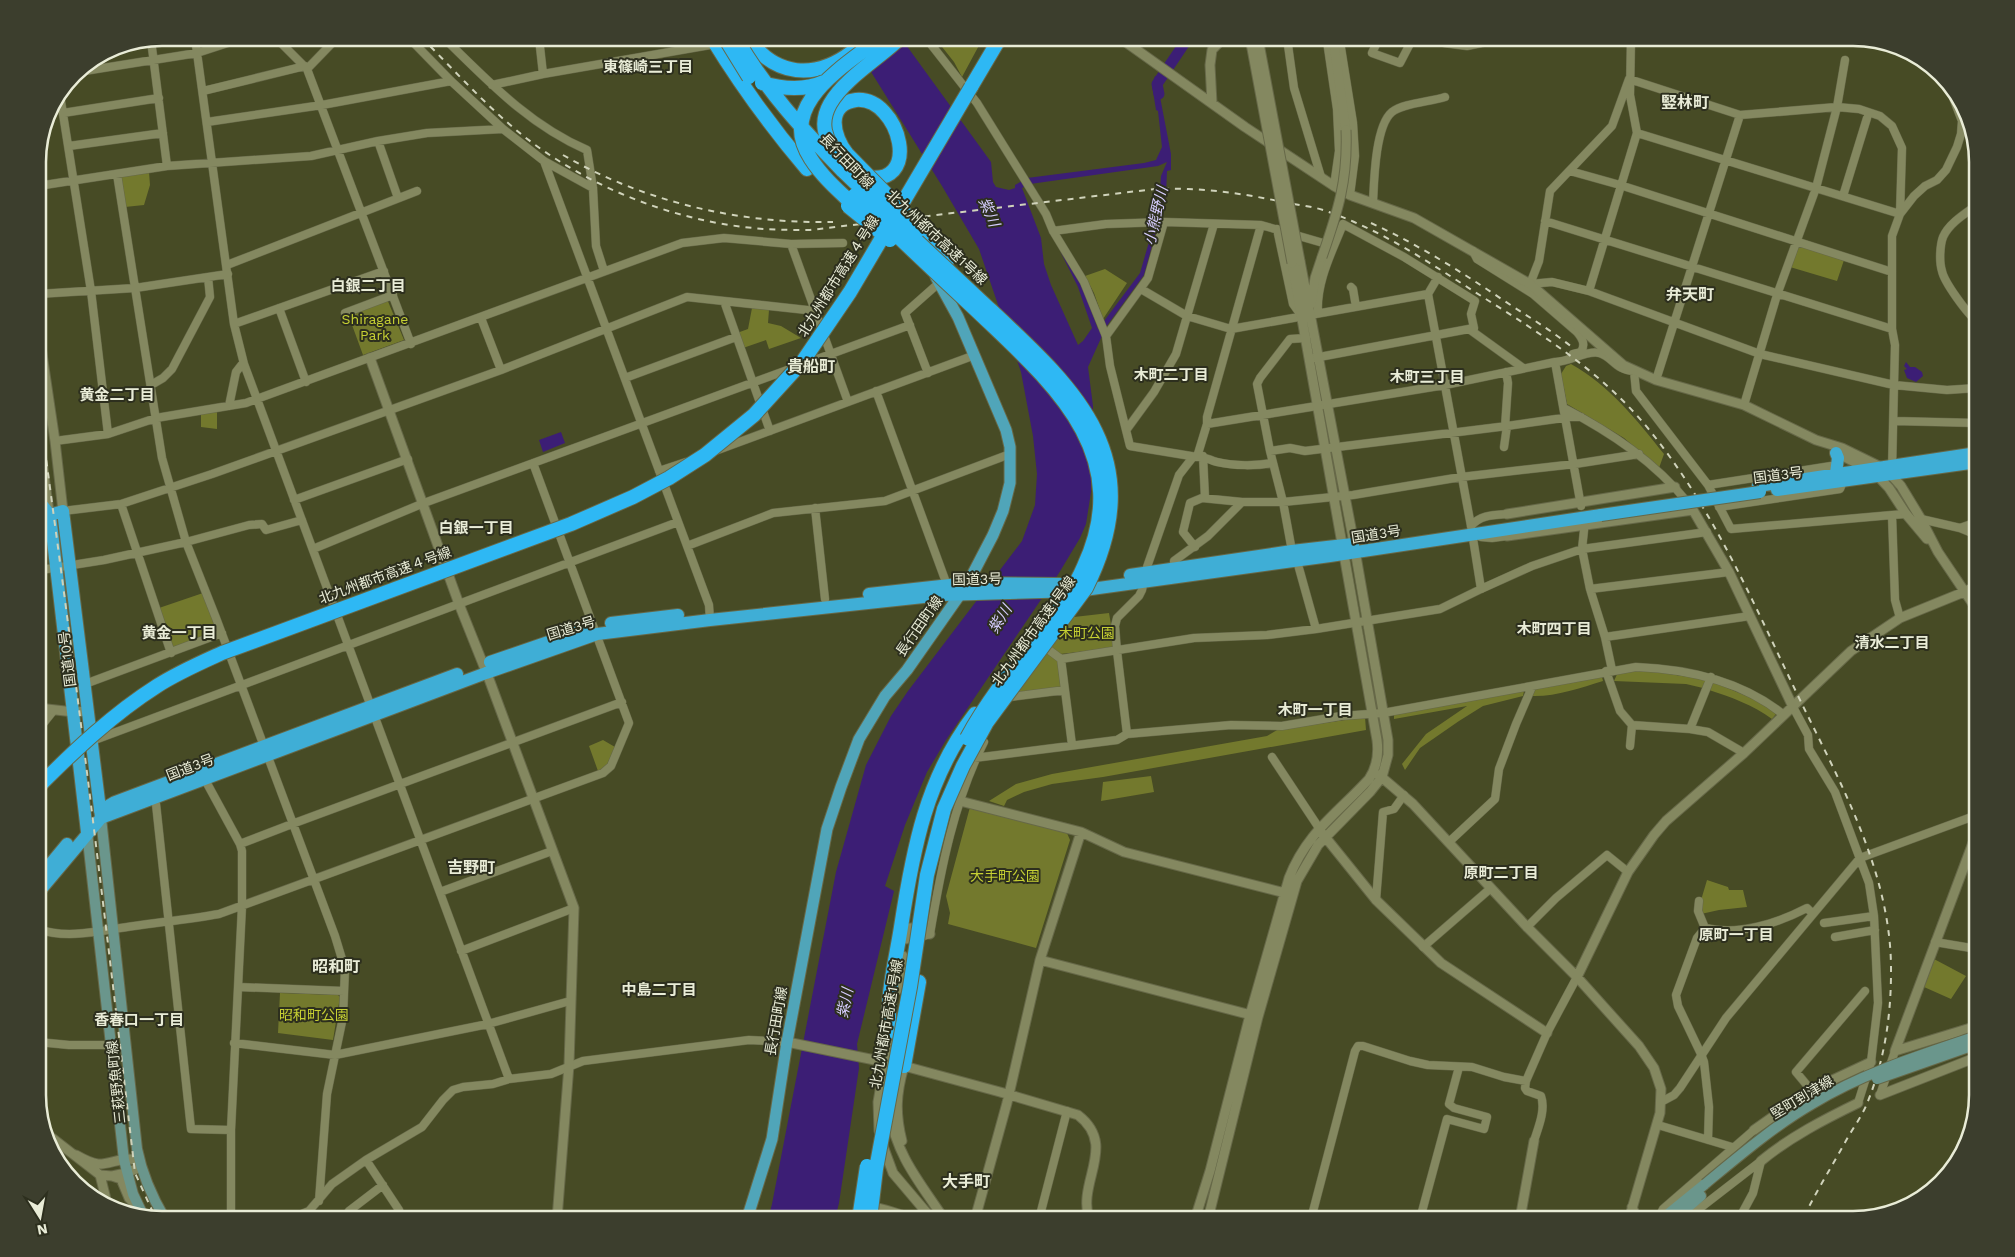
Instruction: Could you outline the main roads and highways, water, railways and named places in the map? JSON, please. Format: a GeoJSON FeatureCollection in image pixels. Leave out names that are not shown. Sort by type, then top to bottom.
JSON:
{"type":"FeatureCollection","features":[{"type":"Feature","properties":{"kind":"highway"},"geometry":{"type":"LineString","coordinates":[[717,46],[807,169],[900,249]]}},
{"type":"Feature","properties":{"kind":"highway"},"geometry":{"type":"LineString","coordinates":[[718,46],[733,63],[751,77],[774,86],[796,88],[819,84],[840,75],[880,46]]}},
{"type":"Feature","properties":{"kind":"highway","name":"北九州都市高速1号線"},"geometry":{"type":"LineString","coordinates":[[729,46],[761,94],[808,149],[994,328]]}},
{"type":"Feature","properties":{"kind":"highway","name":"北九州都市高速1号線"},"geometry":{"type":"LineString","coordinates":[[741,46],[774,96],[815,143],[1042,358],[1072,393],[1097,434],[1108,469],[1110,517],[1102,552],[1086,588],[987,722],[973,746],[944,809],[932,854],[910,987],[876,1169],[871,1211]]}},
{"type":"Feature","properties":{"kind":"highway"},"geometry":{"type":"LineString","coordinates":[[754,46],[760,53],[779,66],[800,71],[820,69],[838,62],[860,46]]}},
{"type":"Feature","properties":{"kind":"highway"},"geometry":{"type":"LineString","coordinates":[[859,1211],[900,986],[918,873],[936,807],[954,764],[977,720],[1075,585],[1085,566],[1096,534],[1100,500],[1096,470],[1087,439],[1063,399],[1033,364],[994,328],[952,296],[824,176],[806,152],[801,125],[805,109],[817,89],[870,46]]}},
{"type":"Feature","properties":{"kind":"highway"},"geometry":{"type":"LineString","coordinates":[[891,46],[838,91],[828,107],[825,124],[829,141],[840,156],[919,230]]}},
{"type":"Feature","properties":{"kind":"highway","name":"北九州都市高速４号線"},"geometry":{"type":"LineString","coordinates":[[46,779],[106,723],[158,685],[191,667],[222,653],[597,513],[669,478],[705,455],[754,415],[803,361],[850,292],[987,46]]}},
{"type":"Feature","properties":{"kind":"highway","name":"北九州都市高速４号線"},"geometry":{"type":"LineString","coordinates":[[46,769],[129,694],[169,669],[239,638],[567,517],[602,502],[677,464],[726,430],[774,382],[818,325],[968,83],[994,46]]}},
{"type":"Feature","properties":{"kind":"highway"},"geometry":{"type":"LineString","coordinates":[[807,141],[833,162],[856,174],[874,177],[888,175],[897,166],[901,153],[899,139],[892,122],[879,107],[871,102],[855,100],[842,106],[834,126],[837,140],[847,154],[903,211],[957,272],[1025,338],[1042,358]]}},
{"type":"Feature","properties":{"kind":"highway"},"geometry":{"type":"LineString","coordinates":[[1836,453],[1839,477]]}},
{"type":"Feature","properties":{"kind":"highway","name":"国道3号"},"geometry":{"type":"LineString","coordinates":[[46,871],[100,814],[115,802],[203,774],[484,669],[552,639],[637,619],[710,615],[973,588],[1080,587],[1839,477],[1969,455]]}},
{"type":"Feature","properties":{"kind":"highway","name":"国道3号"},"geometry":{"type":"LineString","coordinates":[[1889,469],[1969,463]]}},
{"type":"Feature","properties":{"kind":"highway","name":"国道10号"},"geometry":{"type":"LineString","coordinates":[[46,510],[50,515],[52,528],[87,827]]}},
{"type":"Feature","properties":{"kind":"highway","name":"国道10号"},"geometry":{"type":"LineString","coordinates":[[50,515],[63,511],[100,814]]}},
{"type":"Feature","properties":{"kind":"highway","name":"国道3号"},"geometry":{"type":"LineString","coordinates":[[1144,577],[1174,569],[1295,556]]}},
{"type":"Feature","properties":{"kind":"highway","name":"国道3号"},"geometry":{"type":"LineString","coordinates":[[710,615],[825,598],[947,585],[973,588]]}},
{"type":"Feature","properties":{"kind":"highway"},"geometry":{"type":"LineString","coordinates":[[890,1032],[889,1003],[910,868],[918,833],[937,776],[955,742],[971,719],[1052,618]]}},
{"type":"Feature","properties":{"kind":"highway"},"geometry":{"type":"LineString","coordinates":[[894,1064],[919,982],[944,832],[962,779],[987,722]]}},
{"type":"Feature","properties":{"kind":"highway","name":"国道3号"},"geometry":{"type":"LineString","coordinates":[[100,814],[154,797],[203,774]]}},
{"type":"Feature","properties":{"kind":"highway","name":"国道3号"},"geometry":{"type":"LineString","coordinates":[[46,882],[87,827]]}},
{"type":"Feature","properties":{"kind":"main road","name":"長行田町線"},"geometry":{"type":"LineString","coordinates":[[735,46],[759,84],[807,141],[920,257],[940,282],[958,316],[1006,430],[1010,454],[1010,483],[1003,511],[973,588],[885,696],[859,739],[841,787],[827,829],[792,1043],[772,1139],[750,1211]]}},
{"type":"Feature","properties":{"kind":"main road","name":"三萩野魚町線"},"geometry":{"type":"LineString","coordinates":[[100,814],[140,1164],[161,1211]]}},
{"type":"Feature","properties":{"kind":"main road","name":"三萩野魚町線"},"geometry":{"type":"LineString","coordinates":[[87,827],[124,1160],[126,1173],[139,1208]]}},
{"type":"Feature","properties":{"kind":"main road","name":"堅町到津線"},"geometry":{"type":"LineString","coordinates":[[1683,1211],[1707,1186],[1754,1144],[1812,1104],[1888,1066],[1969,1039]]}},
{"type":"Feature","properties":{"kind":"main road","name":"堅町到津線"},"geometry":{"type":"LineString","coordinates":[[1674,1211],[1758,1148],[1815,1109],[1889,1074],[1969,1047]]}},
{"type":"Feature","properties":{"kind":"water","name":"紫川"},"geometry":{"type":"Polygon","coordinates":[[[855,46],[907,46],[991,162],[993,182],[996,187],[1009,190],[1015,188],[1015,185],[1027,178],[1156,160],[1162,147],[1158,111],[1156,110],[1152,85],[1155,76],[1161,80],[1160,97],[1171,154],[1171,170],[1167,171],[1166,195],[1144,275],[1106,327],[1088,367],[1093,406],[1091,492],[1086,524],[1080,538],[1059,573],[946,740],[927,772],[905,825],[885,886],[894,891],[857,1044],[859,1068],[837,1211],[770,1211],[836,872],[866,765],[891,716],[908,691],[1022,541],[1035,505],[1037,474],[1033,436],[1021,372],[979,249],[855,46]],[[1167,162],[1158,166],[1030,184],[1022,188],[1041,238],[1044,264],[1051,285],[1078,345],[1092,328],[1078,287],[1060,251],[1082,286],[1098,329],[1140,273],[1158,211],[1157,204],[1159,204],[1161,176],[1167,162]]]}},
{"type":"Feature","properties":{"kind":"water"},"geometry":{"type":"Polygon","coordinates":[[[1906,362],[1910,367],[1915,367],[1922,372],[1923,376],[1916,382],[1907,378],[1904,370],[1907,369],[1904,366],[1906,362]]]}},
{"type":"Feature","properties":{"kind":"water"},"geometry":{"type":"Polygon","coordinates":[[[561,432],[565,443],[543,452],[539,440],[561,432]]]}},
{"type":"Feature","properties":{"kind":"waterway","name":"小熊野川"},"geometry":{"type":"LineString","coordinates":[[1159,94],[1157,84],[1183,46]]}},
{"type":"Feature","properties":{"kind":"railway"},"geometry":{"type":"LineString","coordinates":[[430,46],[498,115],[551,156],[605,186],[634,199],[692,218],[760,229],[810,230],[1155,189],[1219,191],[1251,196],[1321,209],[1369,229],[1430,263],[1555,344],[1596,376],[1634,412],[1651,432],[1696,495],[1715,529],[1751,597],[1848,799],[1862,832],[1883,901],[1889,936],[1891,972],[1890,1006],[1882,1057],[1864,1110],[1807,1211]]}},
{"type":"Feature","properties":{"kind":"railway"},"geometry":{"type":"LineString","coordinates":[[563,155],[626,186],[694,207],[763,219],[833,222]]}},
{"type":"Feature","properties":{"kind":"railway"},"geometry":{"type":"LineString","coordinates":[[1371,223],[1423,249],[1548,329],[1573,348]]}},
{"type":"Feature","properties":{"kind":"railway"},"geometry":{"type":"LineString","coordinates":[[46,460],[89,787],[135,1173],[152,1210]]}},
{"type":"Feature","properties":{"kind":"district","name":"東篠崎三丁目"},"geometry":{"type":"Point","coordinates":[648,67]}},
{"type":"Feature","properties":{"kind":"district","name":"竪林町"},"geometry":{"type":"Point","coordinates":[1685,102]}},
{"type":"Feature","properties":{"kind":"district","name":"白銀二丁目"},"geometry":{"type":"Point","coordinates":[368,286]}},
{"type":"Feature","properties":{"kind":"district","name":"弁天町"},"geometry":{"type":"Point","coordinates":[1690,294]}},
{"type":"Feature","properties":{"kind":"district","name":"貴船町"},"geometry":{"type":"Point","coordinates":[811,366]}},
{"type":"Feature","properties":{"kind":"district","name":"木町二丁目"},"geometry":{"type":"Point","coordinates":[1171,375]}},
{"type":"Feature","properties":{"kind":"district","name":"木町三丁目"},"geometry":{"type":"Point","coordinates":[1427,377]}},
{"type":"Feature","properties":{"kind":"district","name":"黄金二丁目"},"geometry":{"type":"Point","coordinates":[117,395]}},
{"type":"Feature","properties":{"kind":"district","name":"白銀一丁目"},"geometry":{"type":"Point","coordinates":[476,528]}},
{"type":"Feature","properties":{"kind":"district","name":"木町四丁目"},"geometry":{"type":"Point","coordinates":[1554,629]}},
{"type":"Feature","properties":{"kind":"district","name":"黄金一丁目"},"geometry":{"type":"Point","coordinates":[179,633]}},
{"type":"Feature","properties":{"kind":"district","name":"清水二丁目"},"geometry":{"type":"Point","coordinates":[1892,643]}},
{"type":"Feature","properties":{"kind":"district","name":"木町一丁目"},"geometry":{"type":"Point","coordinates":[1315,710]}},
{"type":"Feature","properties":{"kind":"district","name":"吉野町"},"geometry":{"type":"Point","coordinates":[471,867]}},
{"type":"Feature","properties":{"kind":"district","name":"原町二丁目"},"geometry":{"type":"Point","coordinates":[1501,873]}},
{"type":"Feature","properties":{"kind":"district","name":"原町一丁目"},"geometry":{"type":"Point","coordinates":[1736,935]}},
{"type":"Feature","properties":{"kind":"district","name":"昭和町"},"geometry":{"type":"Point","coordinates":[336,966]}},
{"type":"Feature","properties":{"kind":"district","name":"中島二丁目"},"geometry":{"type":"Point","coordinates":[659,990]}},
{"type":"Feature","properties":{"kind":"district","name":"香春口一丁目"},"geometry":{"type":"Point","coordinates":[139,1020]}},
{"type":"Feature","properties":{"kind":"district","name":"大手町"},"geometry":{"type":"Point","coordinates":[966,1181]}},
{"type":"Feature","properties":{"kind":"park label","name":"Shiragane Park"},"geometry":{"type":"Point","coordinates":[375,328]}},
{"type":"Feature","properties":{"kind":"park label","name":"木町公園"},"geometry":{"type":"Point","coordinates":[1087,633]}},
{"type":"Feature","properties":{"kind":"park label","name":"大手町公園"},"geometry":{"type":"Point","coordinates":[1005,876]}},
{"type":"Feature","properties":{"kind":"park label","name":"昭和町公園"},"geometry":{"type":"Point","coordinates":[314,1015]}}]}
